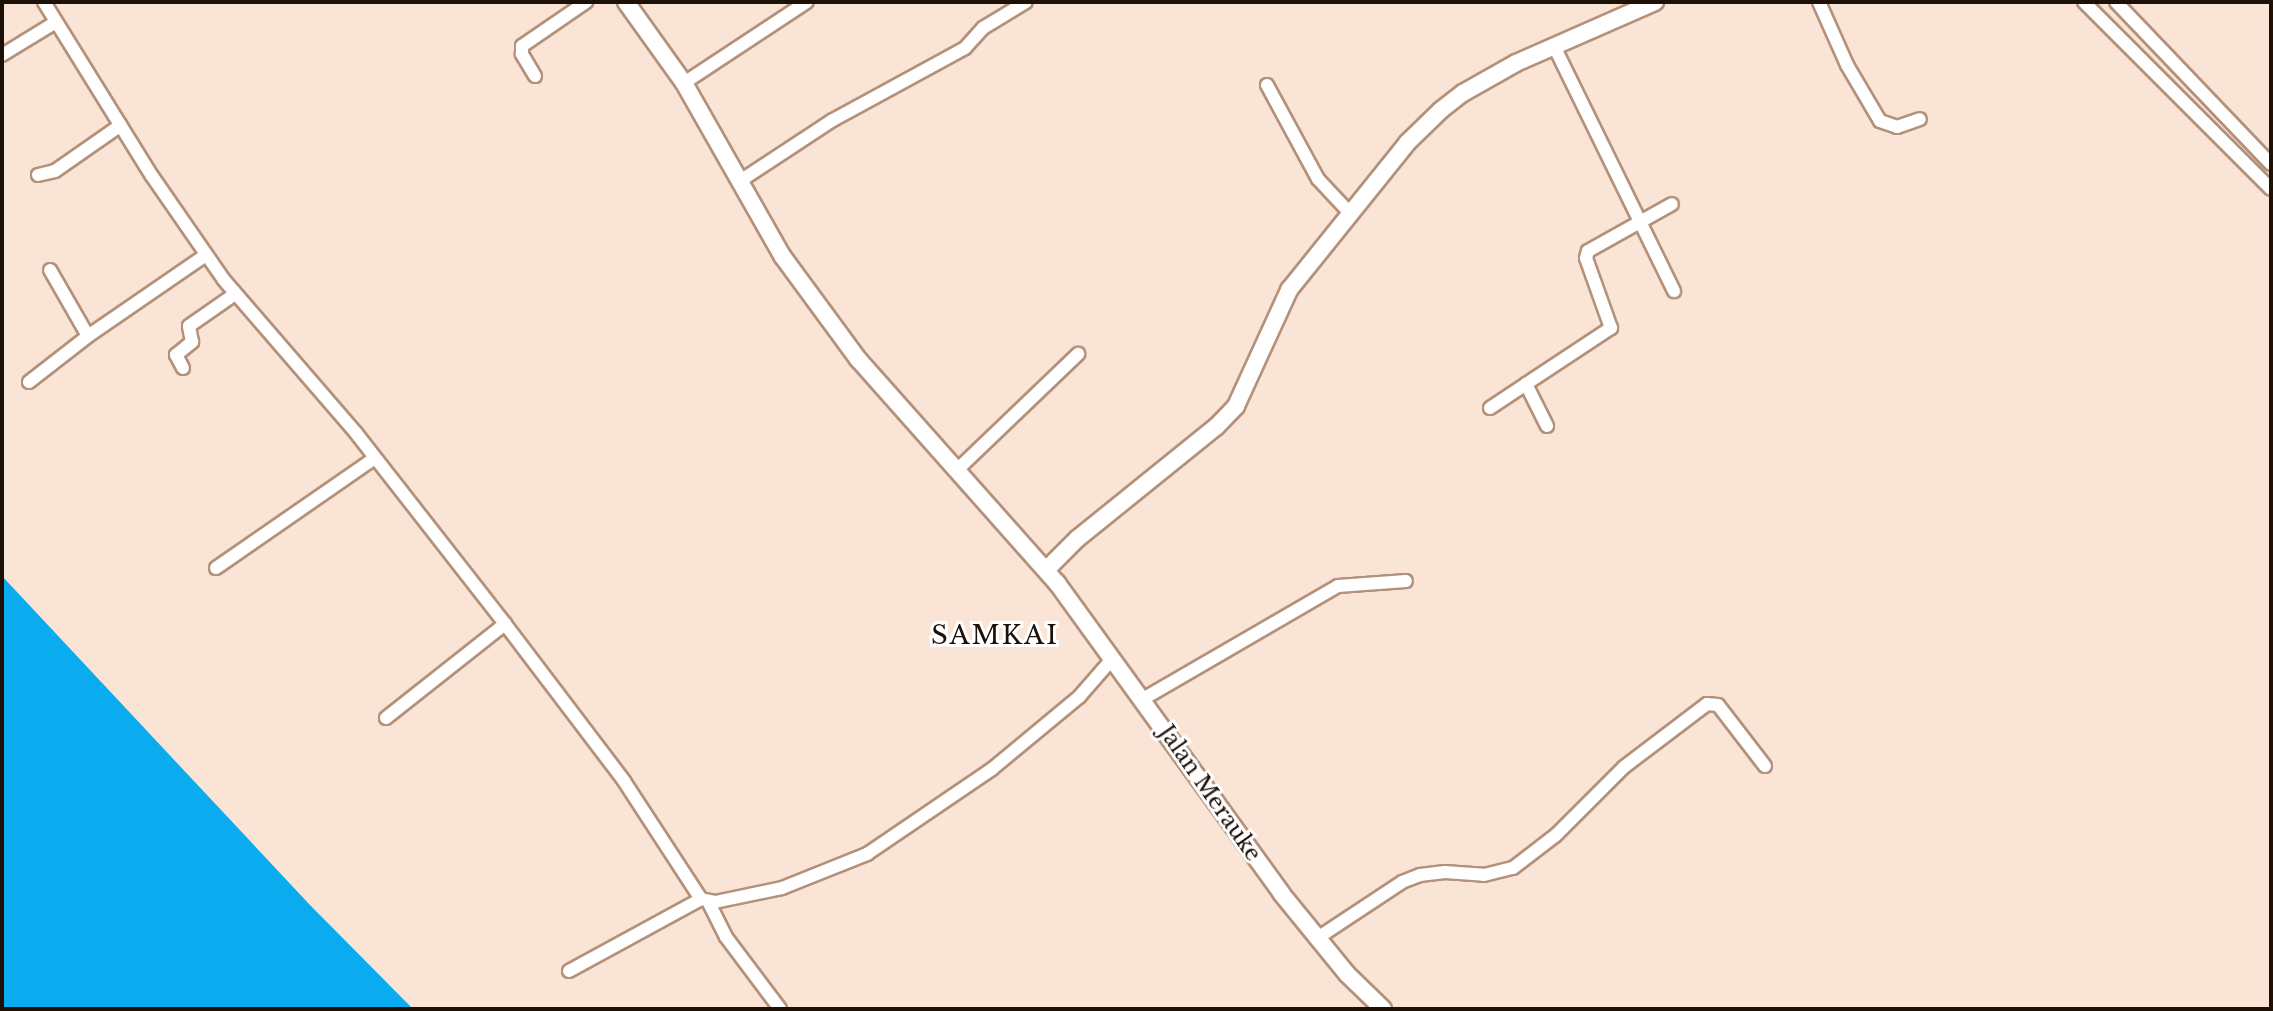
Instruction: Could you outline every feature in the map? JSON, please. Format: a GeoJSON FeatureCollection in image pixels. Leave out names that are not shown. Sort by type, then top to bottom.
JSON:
{"type":"FeatureCollection","features":[{"type":"Feature","properties":{"kind":"street"},"geometry":{"type":"LineString","coordinates":[[44,2],[206,255],[235,294],[375,458],[505,624],[624,781],[726,937],[780,1009]]}},
{"type":"Feature","properties":{"kind":"street"},"geometry":{"type":"LineString","coordinates":[[535,76],[522,54],[522,46],[586,2]]}},
{"type":"Feature","properties":{"kind":"street","name":"Jalan Merauke"},"geometry":{"type":"LineString","coordinates":[[627,2],[684,83],[783,257],[858,359],[1046,570],[1316,939],[1383,1009]]}},
{"type":"Feature","properties":{"kind":"street"},"geometry":{"type":"LineString","coordinates":[[684,83],[807,2]]}},
{"type":"Feature","properties":{"kind":"street"},"geometry":{"type":"LineString","coordinates":[[740,181],[833,120],[965,48],[983,28],[1026,2]]}},
{"type":"Feature","properties":{"kind":"street"},"geometry":{"type":"LineString","coordinates":[[1046,570],[1077,539],[1216,427],[1236,406],[1289,290],[1407,143],[1441,110],[1489,77],[1554,46],[1622,8],[1655,2]]}},
{"type":"Feature","properties":{"kind":"street"},"geometry":{"type":"LineString","coordinates":[[1819,2],[1847,65],[1880,121],[1897,127],[1920,119]]}},
{"type":"Feature","properties":{"kind":"street"},"geometry":{"type":"LineString","coordinates":[[2084,2],[2271,189]]}},
{"type":"Feature","properties":{"kind":"street"},"geometry":{"type":"LineString","coordinates":[[2116,2],[2271,164]]}},
{"type":"Feature","properties":{"kind":"street"},"geometry":{"type":"LineString","coordinates":[[2,55],[56,22]]}},
{"type":"Feature","properties":{"kind":"street"},"geometry":{"type":"LineString","coordinates":[[1554,46],[1674,291]]}},
{"type":"Feature","properties":{"kind":"street"},"geometry":{"type":"LineString","coordinates":[[1267,85],[1309,166],[1327,191],[1349,212]]}},
{"type":"Feature","properties":{"kind":"street"},"geometry":{"type":"LineString","coordinates":[[38,175],[55,171],[121,125]]}},
{"type":"Feature","properties":{"kind":"street"},"geometry":{"type":"LineString","coordinates":[[1490,408],[1609,332],[1612,322],[1586,258],[1588,251],[1672,204]]}},
{"type":"Feature","properties":{"kind":"street"},"geometry":{"type":"LineString","coordinates":[[29,382],[88,336],[206,255]]}},
{"type":"Feature","properties":{"kind":"street"},"geometry":{"type":"LineString","coordinates":[[50,270],[88,336]]}},
{"type":"Feature","properties":{"kind":"street"},"geometry":{"type":"LineString","coordinates":[[183,368],[176,355],[192,342],[189,326],[235,294]]}},
{"type":"Feature","properties":{"kind":"street"},"geometry":{"type":"LineString","coordinates":[[957,470],[1078,354]]}},
{"type":"Feature","properties":{"kind":"street"},"geometry":{"type":"LineString","coordinates":[[1526,384],[1547,426]]}},
{"type":"Feature","properties":{"kind":"street"},"geometry":{"type":"LineString","coordinates":[[216,568],[375,458]]}},
{"type":"Feature","properties":{"kind":"street"},"geometry":{"type":"LineString","coordinates":[[1143,699],[1338,586],[1406,581]]}},
{"type":"Feature","properties":{"kind":"street"},"geometry":{"type":"LineString","coordinates":[[386,718],[505,624]]}},
{"type":"Feature","properties":{"kind":"street"},"geometry":{"type":"LineString","coordinates":[[569,971],[704,900],[782,888],[867,854],[992,769],[1079,697],[1113,658]]}},
{"type":"Feature","properties":{"kind":"street"},"geometry":{"type":"LineString","coordinates":[[1316,939],[1402,882],[1420,875],[1445,872],[1501,874],[1513,868],[1556,835],[1624,767],[1707,704],[1718,705],[1765,766]]}},
{"type":"Feature","properties":{"kind":"water"},"geometry":{"type":"Polygon","coordinates":[[[2,576],[309,904],[413,1009],[2,1009],[2,576]]]}},
{"type":"Feature","properties":{"kind":"district","name":"SAMKAI"},"geometry":{"type":"Point","coordinates":[995,636]}}]}
